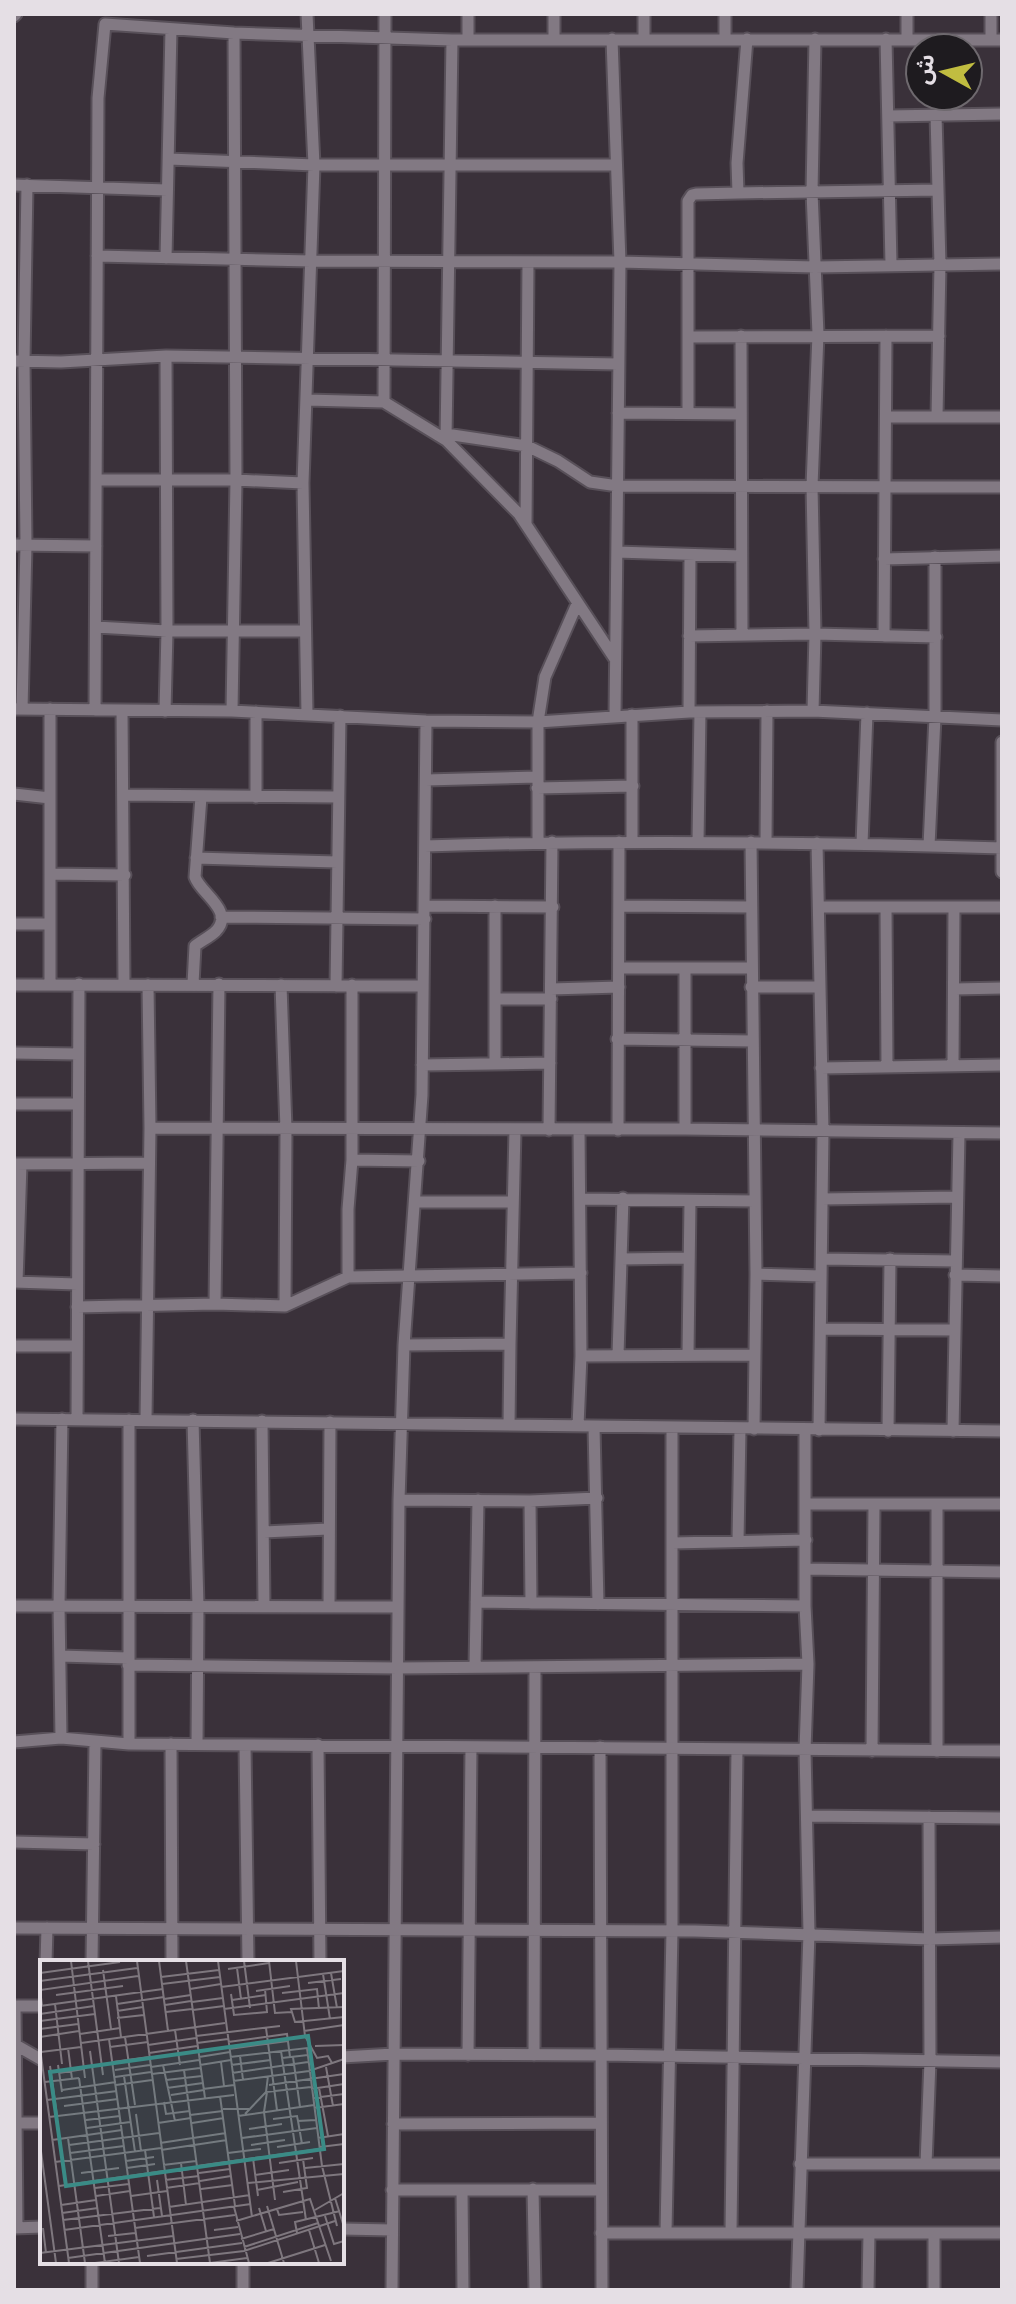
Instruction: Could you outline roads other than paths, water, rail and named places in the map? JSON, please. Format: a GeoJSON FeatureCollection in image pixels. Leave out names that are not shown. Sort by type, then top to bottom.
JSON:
{"type":"FeatureCollection","features":[{"type":"Feature","properties":{"kind":"street"},"geometry":{"type":"LineString","coordinates":[[307,14],[314,165],[303,483],[307,714]]}},
{"type":"Feature","properties":{"kind":"street"},"geometry":{"type":"LineString","coordinates":[[384,402],[385,14]]}},
{"type":"Feature","properties":{"kind":"street"},"geometry":{"type":"LineString","coordinates":[[468,14],[468,40]]}},
{"type":"Feature","properties":{"kind":"street"},"geometry":{"type":"LineString","coordinates":[[554,14],[554,39]]}},
{"type":"Feature","properties":{"kind":"street"},"geometry":{"type":"LineString","coordinates":[[644,14],[644,39]]}},
{"type":"Feature","properties":{"kind":"street"},"geometry":{"type":"LineString","coordinates":[[725,14],[725,39]]}},
{"type":"Feature","properties":{"kind":"street"},"geometry":{"type":"LineString","coordinates":[[991,14],[996,40]]}},
{"type":"Feature","properties":{"kind":"street"},"geometry":{"type":"LineString","coordinates":[[95,710],[98,98],[104,25],[452,40],[904,39]]}},
{"type":"Feature","properties":{"kind":"street"},"geometry":{"type":"LineString","coordinates":[[166,258],[171,29]]}},
{"type":"Feature","properties":{"kind":"street"},"geometry":{"type":"LineString","coordinates":[[232,711],[236,480],[234,33]]}},
{"type":"Feature","properties":{"kind":"street"},"geometry":{"type":"LineString","coordinates":[[612,39],[620,262],[615,716]]}},
{"type":"Feature","properties":{"kind":"street"},"geometry":{"type":"LineString","coordinates":[[738,193],[737,163],[747,39]]}},
{"type":"Feature","properties":{"kind":"street"},"geometry":{"type":"LineString","coordinates":[[813,711],[812,486],[818,334],[812,192],[815,39]]}},
{"type":"Feature","properties":{"kind":"street"},"geometry":{"type":"LineString","coordinates":[[886,39],[891,264]]}},
{"type":"Feature","properties":{"kind":"street"},"geometry":{"type":"LineString","coordinates":[[446,437],[452,40]]}},
{"type":"Feature","properties":{"kind":"street"},"geometry":{"type":"LineString","coordinates":[[888,116],[1002,114]]}},
{"type":"Feature","properties":{"kind":"street"},"geometry":{"type":"LineString","coordinates":[[936,115],[940,265],[937,416]]}},
{"type":"Feature","properties":{"kind":"street"},"geometry":{"type":"LineString","coordinates":[[169,159],[236,164],[616,165]]}},
{"type":"Feature","properties":{"kind":"street"},"geometry":{"type":"LineString","coordinates":[[167,190],[20,185],[18,709],[232,711],[426,721],[538,722],[632,715],[767,711],[1002,720]]}},
{"type":"Feature","properties":{"kind":"street"},"geometry":{"type":"LineString","coordinates":[[688,413],[689,198],[696,194],[938,190]]}},
{"type":"Feature","properties":{"kind":"street"},"geometry":{"type":"LineString","coordinates":[[97,256],[815,267],[1002,264]]}},
{"type":"Feature","properties":{"kind":"street"},"geometry":{"type":"LineString","coordinates":[[526,524],[528,262]]}},
{"type":"Feature","properties":{"kind":"street"},"geometry":{"type":"LineString","coordinates":[[689,337],[818,334],[939,336]]}},
{"type":"Feature","properties":{"kind":"street"},"geometry":{"type":"LineString","coordinates":[[741,336],[742,635]]}},
{"type":"Feature","properties":{"kind":"street"},"geometry":{"type":"LineString","coordinates":[[884,636],[886,336]]}},
{"type":"Feature","properties":{"kind":"street"},"geometry":{"type":"LineString","coordinates":[[19,361],[166,356],[618,364]]}},
{"type":"Feature","properties":{"kind":"street"},"geometry":{"type":"LineString","coordinates":[[165,711],[166,356]]}},
{"type":"Feature","properties":{"kind":"street"},"geometry":{"type":"LineString","coordinates":[[307,400],[384,402],[446,437],[526,524],[616,659]]}},
{"type":"Feature","properties":{"kind":"street"},"geometry":{"type":"LineString","coordinates":[[618,413],[741,414]]}},
{"type":"Feature","properties":{"kind":"street"},"geometry":{"type":"LineString","coordinates":[[887,417],[1002,417]]}},
{"type":"Feature","properties":{"kind":"street"},"geometry":{"type":"LineString","coordinates":[[446,437],[527,446],[590,482],[618,486],[1002,487]]}},
{"type":"Feature","properties":{"kind":"street"},"geometry":{"type":"LineString","coordinates":[[97,480],[303,483]]}},
{"type":"Feature","properties":{"kind":"street"},"geometry":{"type":"LineString","coordinates":[[20,545],[96,546]]}},
{"type":"Feature","properties":{"kind":"street"},"geometry":{"type":"LineString","coordinates":[[617,552],[741,556]]}},
{"type":"Feature","properties":{"kind":"street"},"geometry":{"type":"LineString","coordinates":[[690,555],[689,636],[695,712],[698,842]]}},
{"type":"Feature","properties":{"kind":"street"},"geometry":{"type":"LineString","coordinates":[[884,559],[1002,556]]}},
{"type":"Feature","properties":{"kind":"street"},"geometry":{"type":"LineString","coordinates":[[929,846],[935,717],[935,557]]}},
{"type":"Feature","properties":{"kind":"street"},"geometry":{"type":"LineString","coordinates":[[538,842],[538,722],[546,671],[577,604]]}},
{"type":"Feature","properties":{"kind":"street"},"geometry":{"type":"LineString","coordinates":[[96,627],[167,631],[305,631]]}},
{"type":"Feature","properties":{"kind":"street"},"geometry":{"type":"LineString","coordinates":[[689,636],[815,634],[936,637]]}},
{"type":"Feature","properties":{"kind":"street"},"geometry":{"type":"LineString","coordinates":[[50,709],[50,984]]}},
{"type":"Feature","properties":{"kind":"street"},"geometry":{"type":"LineString","coordinates":[[122,710],[124,984]]}},
{"type":"Feature","properties":{"kind":"street"},"geometry":{"type":"LineString","coordinates":[[766,842],[767,711]]}},
{"type":"Feature","properties":{"kind":"street"},"geometry":{"type":"LineString","coordinates":[[256,712],[256,797]]}},
{"type":"Feature","properties":{"kind":"street"},"geometry":{"type":"LineString","coordinates":[[862,844],[867,713]]}},
{"type":"Feature","properties":{"kind":"street"},"geometry":{"type":"LineString","coordinates":[[632,715],[632,842]]}},
{"type":"Feature","properties":{"kind":"street"},"geometry":{"type":"LineString","coordinates":[[336,986],[340,716]]}},
{"type":"Feature","properties":{"kind":"street"},"geometry":{"type":"LineString","coordinates":[[392,2290],[399,1500],[404,1345],[419,1161],[426,906],[426,721]]}},
{"type":"Feature","properties":{"kind":"street"},"geometry":{"type":"LineString","coordinates":[[1002,742],[1002,872]]}},
{"type":"Feature","properties":{"kind":"street"},"geometry":{"type":"LineString","coordinates":[[426,780],[633,786]]}},
{"type":"Feature","properties":{"kind":"street"},"geometry":{"type":"LineString","coordinates":[[14,794],[50,798]]}},
{"type":"Feature","properties":{"kind":"street"},"geometry":{"type":"LineString","coordinates":[[124,795],[337,797]]}},
{"type":"Feature","properties":{"kind":"street"},"geometry":{"type":"LineString","coordinates":[[193,984],[195,946],[216,931],[221,917],[216,903],[196,881],[201,797]]}},
{"type":"Feature","properties":{"kind":"street"},"geometry":{"type":"LineString","coordinates":[[425,846],[538,842],[766,842],[1001,848]]}},
{"type":"Feature","properties":{"kind":"street"},"geometry":{"type":"LineString","coordinates":[[549,1130],[552,842]]}},
{"type":"Feature","properties":{"kind":"street"},"geometry":{"type":"LineString","coordinates":[[618,1130],[619,842]]}},
{"type":"Feature","properties":{"kind":"street"},"geometry":{"type":"LineString","coordinates":[[751,842],[756,1274],[754,1429]]}},
{"type":"Feature","properties":{"kind":"street"},"geometry":{"type":"LineString","coordinates":[[817,843],[823,1131],[819,1430]]}},
{"type":"Feature","properties":{"kind":"street"},"geometry":{"type":"LineString","coordinates":[[196,858],[337,862]]}},
{"type":"Feature","properties":{"kind":"street"},"geometry":{"type":"LineString","coordinates":[[50,874],[125,875]]}},
{"type":"Feature","properties":{"kind":"street"},"geometry":{"type":"LineString","coordinates":[[426,906],[553,907]]}},
{"type":"Feature","properties":{"kind":"street"},"geometry":{"type":"LineString","coordinates":[[495,906],[495,1063]]}},
{"type":"Feature","properties":{"kind":"street"},"geometry":{"type":"LineString","coordinates":[[619,906],[751,907]]}},
{"type":"Feature","properties":{"kind":"street"},"geometry":{"type":"LineString","coordinates":[[820,907],[1002,907]]}},
{"type":"Feature","properties":{"kind":"street"},"geometry":{"type":"LineString","coordinates":[[953,1066],[954,907]]}},
{"type":"Feature","properties":{"kind":"street"},"geometry":{"type":"LineString","coordinates":[[886,908],[887,1067]]}},
{"type":"Feature","properties":{"kind":"street"},"geometry":{"type":"LineString","coordinates":[[221,917],[425,919]]}},
{"type":"Feature","properties":{"kind":"street"},"geometry":{"type":"LineString","coordinates":[[14,924],[50,924]]}},
{"type":"Feature","properties":{"kind":"street"},"geometry":{"type":"LineString","coordinates":[[619,968],[751,968]]}},
{"type":"Feature","properties":{"kind":"street"},"geometry":{"type":"LineString","coordinates":[[685,968],[685,1129]]}},
{"type":"Feature","properties":{"kind":"street"},"geometry":{"type":"LineString","coordinates":[[77,1419],[79,984]]}},
{"type":"Feature","properties":{"kind":"street"},"geometry":{"type":"LineString","coordinates":[[215,1304],[219,984]]}},
{"type":"Feature","properties":{"kind":"street"},"geometry":{"type":"LineString","coordinates":[[14,985],[422,986]]}},
{"type":"Feature","properties":{"kind":"street"},"geometry":{"type":"LineString","coordinates":[[146,1419],[150,1128],[148,985]]}},
{"type":"Feature","properties":{"kind":"street"},"geometry":{"type":"LineString","coordinates":[[281,985],[286,1129],[285,1306]]}},
{"type":"Feature","properties":{"kind":"street"},"geometry":{"type":"LineString","coordinates":[[348,1277],[352,985]]}},
{"type":"Feature","properties":{"kind":"street"},"geometry":{"type":"LineString","coordinates":[[495,999],[619,987]]}},
{"type":"Feature","properties":{"kind":"street"},"geometry":{"type":"LineString","coordinates":[[751,987],[820,987]]}},
{"type":"Feature","properties":{"kind":"street"},"geometry":{"type":"LineString","coordinates":[[955,989],[1002,988]]}},
{"type":"Feature","properties":{"kind":"street"},"geometry":{"type":"LineString","coordinates":[[617,1039],[752,1041]]}},
{"type":"Feature","properties":{"kind":"street"},"geometry":{"type":"LineString","coordinates":[[14,1053],[78,1054]]}},
{"type":"Feature","properties":{"kind":"street"},"geometry":{"type":"LineString","coordinates":[[422,1065],[550,1063]]}},
{"type":"Feature","properties":{"kind":"street"},"geometry":{"type":"LineString","coordinates":[[821,1068],[1002,1065]]}},
{"type":"Feature","properties":{"kind":"street"},"geometry":{"type":"LineString","coordinates":[[14,1104],[77,1104]]}},
{"type":"Feature","properties":{"kind":"street"},"geometry":{"type":"LineString","coordinates":[[150,1128],[1002,1133]]}},
{"type":"Feature","properties":{"kind":"street"},"geometry":{"type":"LineString","coordinates":[[509,1425],[515,1130]]}},
{"type":"Feature","properties":{"kind":"street"},"geometry":{"type":"LineString","coordinates":[[578,1426],[581,1356],[579,1130]]}},
{"type":"Feature","properties":{"kind":"street"},"geometry":{"type":"LineString","coordinates":[[953,1431],[959,1134]]}},
{"type":"Feature","properties":{"kind":"street"},"geometry":{"type":"LineString","coordinates":[[352,1160],[419,1161]]}},
{"type":"Feature","properties":{"kind":"street"},"geometry":{"type":"LineString","coordinates":[[77,1284],[16,1282],[17,1164],[149,1163]]}},
{"type":"Feature","properties":{"kind":"street"},"geometry":{"type":"LineString","coordinates":[[822,1199],[956,1197]]}},
{"type":"Feature","properties":{"kind":"street"},"geometry":{"type":"LineString","coordinates":[[618,1355],[623,1198]]}},
{"type":"Feature","properties":{"kind":"street"},"geometry":{"type":"LineString","coordinates":[[581,1199],[755,1201]]}},
{"type":"Feature","properties":{"kind":"street"},"geometry":{"type":"LineString","coordinates":[[688,1354],[690,1201]]}},
{"type":"Feature","properties":{"kind":"street"},"geometry":{"type":"LineString","coordinates":[[415,1202],[513,1202]]}},
{"type":"Feature","properties":{"kind":"street"},"geometry":{"type":"LineString","coordinates":[[621,1259],[688,1258]]}},
{"type":"Feature","properties":{"kind":"street"},"geometry":{"type":"LineString","coordinates":[[822,1259],[955,1261]]}},
{"type":"Feature","properties":{"kind":"street"},"geometry":{"type":"LineString","coordinates":[[888,1431],[890,1259]]}},
{"type":"Feature","properties":{"kind":"street"},"geometry":{"type":"LineString","coordinates":[[77,1307],[285,1306],[348,1277],[581,1273]]}},
{"type":"Feature","properties":{"kind":"street"},"geometry":{"type":"LineString","coordinates":[[756,1274],[821,1276]]}},
{"type":"Feature","properties":{"kind":"street"},"geometry":{"type":"LineString","coordinates":[[955,1275],[1002,1276]]}},
{"type":"Feature","properties":{"kind":"street"},"geometry":{"type":"LineString","coordinates":[[821,1329],[955,1330]]}},
{"type":"Feature","properties":{"kind":"street"},"geometry":{"type":"LineString","coordinates":[[404,1345],[510,1344]]}},
{"type":"Feature","properties":{"kind":"street"},"geometry":{"type":"LineString","coordinates":[[14,1346],[77,1346]]}},
{"type":"Feature","properties":{"kind":"street"},"geometry":{"type":"LineString","coordinates":[[581,1356],[755,1355]]}},
{"type":"Feature","properties":{"kind":"street"},"geometry":{"type":"LineString","coordinates":[[14,1419],[1002,1431]]}},
{"type":"Feature","properties":{"kind":"street"},"geometry":{"type":"LineString","coordinates":[[61,1738],[59,1606],[62,1419]]}},
{"type":"Feature","properties":{"kind":"street"},"geometry":{"type":"LineString","coordinates":[[129,1420],[129,1744]]}},
{"type":"Feature","properties":{"kind":"street"},"geometry":{"type":"LineString","coordinates":[[193,1420],[198,1606],[197,1744]]}},
{"type":"Feature","properties":{"kind":"street"},"geometry":{"type":"LineString","coordinates":[[262,1421],[264,1606]]}},
{"type":"Feature","properties":{"kind":"street"},"geometry":{"type":"LineString","coordinates":[[329,1607],[330,1422]]}},
{"type":"Feature","properties":{"kind":"street"},"geometry":{"type":"LineString","coordinates":[[594,1427],[598,1604]]}},
{"type":"Feature","properties":{"kind":"street"},"geometry":{"type":"LineString","coordinates":[[666,2232],[672,1931],[672,1428]]}},
{"type":"Feature","properties":{"kind":"street"},"geometry":{"type":"LineString","coordinates":[[738,1541],[740,1429]]}},
{"type":"Feature","properties":{"kind":"street"},"geometry":{"type":"LineString","coordinates":[[797,2290],[809,1933],[805,1750],[808,1664],[805,1430]]}},
{"type":"Feature","properties":{"kind":"street"},"geometry":{"type":"LineString","coordinates":[[399,1500],[597,1498]]}},
{"type":"Feature","properties":{"kind":"street"},"geometry":{"type":"LineString","coordinates":[[475,1667],[478,1500]]}},
{"type":"Feature","properties":{"kind":"street"},"geometry":{"type":"LineString","coordinates":[[530,1501],[531,1603]]}},
{"type":"Feature","properties":{"kind":"street"},"geometry":{"type":"LineString","coordinates":[[806,1504],[1002,1504]]}},
{"type":"Feature","properties":{"kind":"street"},"geometry":{"type":"LineString","coordinates":[[872,1751],[874,1504]]}},
{"type":"Feature","properties":{"kind":"street"},"geometry":{"type":"LineString","coordinates":[[937,1504],[937,1751]]}},
{"type":"Feature","properties":{"kind":"street"},"geometry":{"type":"LineString","coordinates":[[264,1532],[328,1529]]}},
{"type":"Feature","properties":{"kind":"street"},"geometry":{"type":"LineString","coordinates":[[672,1543],[806,1540]]}},
{"type":"Feature","properties":{"kind":"street"},"geometry":{"type":"LineString","coordinates":[[805,1569],[1002,1572]]}},
{"type":"Feature","properties":{"kind":"street"},"geometry":{"type":"LineString","coordinates":[[476,1602],[805,1606]]}},
{"type":"Feature","properties":{"kind":"street"},"geometry":{"type":"LineString","coordinates":[[14,1606],[398,1607]]}},
{"type":"Feature","properties":{"kind":"street"},"geometry":{"type":"LineString","coordinates":[[60,1656],[197,1665],[398,1668],[808,1664]]}},
{"type":"Feature","properties":{"kind":"street"},"geometry":{"type":"LineString","coordinates":[[534,2055],[535,1667]]}},
{"type":"Feature","properties":{"kind":"street"},"geometry":{"type":"LineString","coordinates":[[14,1742],[61,1738],[129,1744],[1002,1751]]}},
{"type":"Feature","properties":{"kind":"street"},"geometry":{"type":"LineString","coordinates":[[92,1960],[95,1742]]}},
{"type":"Feature","properties":{"kind":"street"},"geometry":{"type":"LineString","coordinates":[[171,1744],[172,1960]]}},
{"type":"Feature","properties":{"kind":"street"},"geometry":{"type":"LineString","coordinates":[[245,1745],[248,1960]]}},
{"type":"Feature","properties":{"kind":"street"},"geometry":{"type":"LineString","coordinates":[[318,1745],[320,1960]]}},
{"type":"Feature","properties":{"kind":"street"},"geometry":{"type":"LineString","coordinates":[[468,2055],[471,1747]]}},
{"type":"Feature","properties":{"kind":"street"},"geometry":{"type":"LineString","coordinates":[[600,1747],[602,2290]]}},
{"type":"Feature","properties":{"kind":"street"},"geometry":{"type":"LineString","coordinates":[[731,2232],[737,1749]]}},
{"type":"Feature","properties":{"kind":"street"},"geometry":{"type":"LineString","coordinates":[[807,1816],[1002,1818]]}},
{"type":"Feature","properties":{"kind":"street"},"geometry":{"type":"LineString","coordinates":[[926,2164],[930,2061],[929,1817]]}},
{"type":"Feature","properties":{"kind":"street"},"geometry":{"type":"LineString","coordinates":[[14,1842],[94,1844]]}},
{"type":"Feature","properties":{"kind":"street"},"geometry":{"type":"LineString","coordinates":[[14,1928],[736,1931],[930,1939],[1002,1937]]}},
{"type":"Feature","properties":{"kind":"street"},"geometry":{"type":"LineString","coordinates":[[46,1960],[47,1928]]}},
{"type":"Feature","properties":{"kind":"street"},"geometry":{"type":"LineString","coordinates":[[40,2006],[14,2006],[16,2228],[40,2227]]}},
{"type":"Feature","properties":{"kind":"street"},"geometry":{"type":"LineString","coordinates":[[14,2044],[40,2059]]}},
{"type":"Feature","properties":{"kind":"street"},"geometry":{"type":"LineString","coordinates":[[344,2057],[394,2054],[602,2055],[1002,2062]]}},
{"type":"Feature","properties":{"kind":"street"},"geometry":{"type":"LineString","coordinates":[[15,2123],[40,2123]]}},
{"type":"Feature","properties":{"kind":"street"},"geometry":{"type":"LineString","coordinates":[[393,2124],[600,2123]]}},
{"type":"Feature","properties":{"kind":"street"},"geometry":{"type":"LineString","coordinates":[[800,2164],[1002,2164]]}},
{"type":"Feature","properties":{"kind":"street"},"geometry":{"type":"LineString","coordinates":[[533,2189],[535,2290]]}},
{"type":"Feature","properties":{"kind":"street"},"geometry":{"type":"LineString","coordinates":[[392,2190],[601,2190]]}},
{"type":"Feature","properties":{"kind":"street"},"geometry":{"type":"LineString","coordinates":[[462,2190],[463,2290]]}},
{"type":"Feature","properties":{"kind":"street"},"geometry":{"type":"LineString","coordinates":[[344,2229],[392,2230]]}},
{"type":"Feature","properties":{"kind":"street"},"geometry":{"type":"LineString","coordinates":[[601,2233],[1002,2233]]}},
{"type":"Feature","properties":{"kind":"street"},"geometry":{"type":"LineString","coordinates":[[868,2290],[869,2233]]}},
{"type":"Feature","properties":{"kind":"street"},"geometry":{"type":"LineString","coordinates":[[934,2233],[934,2290]]}},
{"type":"Feature","properties":{"kind":"street"},"geometry":{"type":"LineString","coordinates":[[92,2264],[92,2290]]}},
{"type":"Feature","properties":{"kind":"street"},"geometry":{"type":"LineString","coordinates":[[243,2264],[243,2290]]}}]}
